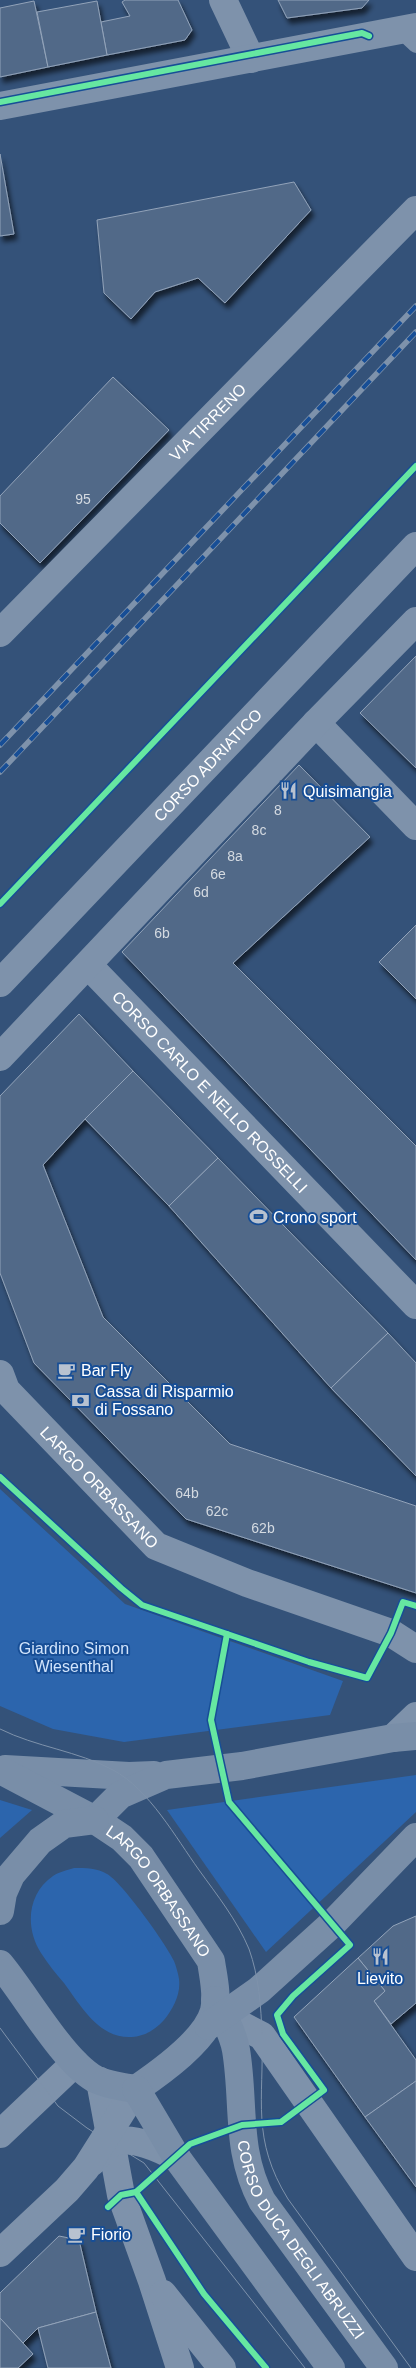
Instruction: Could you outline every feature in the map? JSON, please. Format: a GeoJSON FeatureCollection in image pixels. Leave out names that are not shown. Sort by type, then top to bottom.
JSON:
{"type":"FeatureCollection","features":[{"type":"Feature","properties":{"kind":"main road"},"geometry":{"type":"LineString","coordinates":[[0,1770],[122,1776],[166,1775],[242,1766],[405,1737]]}},
{"type":"Feature","properties":{"kind":"main road","name":"LARGO ORBASSANO"},"geometry":{"type":"LineString","coordinates":[[0,1770],[95,1820],[122,1838],[141,1857],[211,1960],[224,2023]]}},
{"type":"Feature","properties":{"kind":"main road"},"geometry":{"type":"LineString","coordinates":[[95,1820],[120,1795],[166,1775]]}},
{"type":"Feature","properties":{"kind":"main road","name":"LARGO ORBASSANO"},"geometry":{"type":"LineString","coordinates":[[0,1911],[3,1893],[11,1875],[40,1841],[64,1824],[95,1820]]}},
{"type":"Feature","properties":{"kind":"main road"},"geometry":{"type":"LineString","coordinates":[[136,2089],[224,2023],[333,1923],[404,1862],[416,1837]]}},
{"type":"Feature","properties":{"kind":"main road"},"geometry":{"type":"LineString","coordinates":[[0,1950],[5,1970],[75,2062],[100,2080],[136,2089],[177,2158],[331,2368]]}},
{"type":"Feature","properties":{"kind":"main road","name":"CORSO DUCA DEGLI ABRUZZI"},"geometry":{"type":"LineString","coordinates":[[224,2023],[242,2139],[247,2166],[253,2184],[262,2202],[384,2368]]}},
{"type":"Feature","properties":{"kind":"street"},"geometry":{"type":"LineString","coordinates":[[223,0],[251,59]]}},
{"type":"Feature","properties":{"kind":"street"},"geometry":{"type":"LineString","coordinates":[[0,106],[412,29]]}},
{"type":"Feature","properties":{"kind":"street","name":"VIA TIRRENO"},"geometry":{"type":"LineString","coordinates":[[0,633],[416,210]]}},
{"type":"Feature","properties":{"kind":"street","name":"CORSO ADRIATICO"},"geometry":{"type":"LineString","coordinates":[[0,983],[416,546]]}},
{"type":"Feature","properties":{"kind":"street"},"geometry":{"type":"LineString","coordinates":[[0,1057],[316,723],[416,621]]}},
{"type":"Feature","properties":{"kind":"street"},"geometry":{"type":"LineString","coordinates":[[316,723],[416,826]]}},
{"type":"Feature","properties":{"kind":"street","name":"CORSO CARLO E NELLO ROSSELLI"},"geometry":{"type":"LineString","coordinates":[[88,965],[416,1305]]}},
{"type":"Feature","properties":{"kind":"street","name":"LARGO ORBASSANO"},"geometry":{"type":"LineString","coordinates":[[0,1374],[6,1390],[156,1546],[246,1583],[391,1633],[416,1649]]}},
{"type":"Feature","properties":{"kind":"street"},"geometry":{"type":"LineString","coordinates":[[405,1737],[416,1716]]}},
{"type":"Feature","properties":{"kind":"street"},"geometry":{"type":"LineString","coordinates":[[224,2023],[262,2036],[416,2257]]}},
{"type":"Feature","properties":{"kind":"street"},"geometry":{"type":"LineString","coordinates":[[0,2134],[75,2062]]}},
{"type":"Feature","properties":{"kind":"street"},"geometry":{"type":"LineString","coordinates":[[100,2080],[120,2195],[152,2281],[180,2368]]}},
{"type":"Feature","properties":{"kind":"street"},"geometry":{"type":"LineString","coordinates":[[0,2253],[67,2190],[86,2168],[111,2135],[136,2089]]}},
{"type":"Feature","properties":{"kind":"street"},"geometry":{"type":"LineString","coordinates":[[111,2135],[125,2142],[149,2145],[177,2158]]}},
{"type":"Feature","properties":{"kind":"street"},"geometry":{"type":"LineString","coordinates":[[152,2281],[222,2368]]}},
{"type":"Feature","properties":{"kind":"green space","name":"Giardino Simon Wiesenthal"},"geometry":{"type":"Polygon","coordinates":[[[0,1489],[125,1604],[343,1681],[330,1715],[124,1742],[53,1729],[0,1706],[0,1489]]]}},
{"type":"Feature","properties":{"kind":"green space"},"geometry":{"type":"Polygon","coordinates":[[[416,1775],[416,1812],[266,1952],[167,1810],[416,1775]]]}},
{"type":"Feature","properties":{"kind":"green space"},"geometry":{"type":"Polygon","coordinates":[[[0,1800],[32,1810],[0,1838],[0,1800]]]}},
{"type":"Feature","properties":{"kind":"green space"},"geometry":{"type":"Polygon","coordinates":[[[74,1868],[87,1868],[99,1871],[114,1879],[143,1914],[174,1961],[179,1985],[176,2001],[164,2020],[153,2030],[145,2034],[132,2037],[120,2036],[100,2027],[84,2011],[46,1961],[36,1943],[32,1933],[31,1912],[38,1892],[44,1883],[53,1876],[74,1868]]]}},
{"type":"Feature","properties":{"kind":"building"},"geometry":{"type":"Polygon","coordinates":[[[125,0],[178,0],[192,30],[185,40],[107,55],[101,22],[130,16],[122,2],[125,0]]]}},
{"type":"Feature","properties":{"kind":"building"},"geometry":{"type":"Polygon","coordinates":[[[278,0],[369,0],[362,8],[287,18],[278,0]]]}},
{"type":"Feature","properties":{"kind":"building"},"geometry":{"type":"Polygon","coordinates":[[[34,1],[48,67],[0,77],[0,8],[34,1]]]}},
{"type":"Feature","properties":{"kind":"building"},"geometry":{"type":"Polygon","coordinates":[[[97,1],[107,55],[48,67],[37,12],[97,1]]]}},
{"type":"Feature","properties":{"kind":"building"},"geometry":{"type":"Polygon","coordinates":[[[0,154],[14,234],[0,236],[0,154]]]}},
{"type":"Feature","properties":{"kind":"building"},"geometry":{"type":"Polygon","coordinates":[[[294,182],[311,210],[225,303],[198,278],[155,292],[131,319],[104,293],[97,220],[294,182]]]}},
{"type":"Feature","properties":{"kind":"building"},"geometry":{"type":"Polygon","coordinates":[[[113,377],[169,430],[40,563],[0,523],[0,496],[113,377]]]}},
{"type":"Feature","properties":{"kind":"building"},"geometry":{"type":"Polygon","coordinates":[[[416,656],[416,768],[360,713],[416,656]]]}},
{"type":"Feature","properties":{"kind":"building"},"geometry":{"type":"Polygon","coordinates":[[[299,765],[370,837],[233,963],[416,1146],[416,1260],[122,952],[299,765]]]}},
{"type":"Feature","properties":{"kind":"building"},"geometry":{"type":"Polygon","coordinates":[[[416,925],[416,999],[379,962],[416,925]]]}},
{"type":"Feature","properties":{"kind":"building"},"geometry":{"type":"Polygon","coordinates":[[[79,1014],[133,1071],[43,1165],[103,1317],[230,1444],[416,1506],[416,1593],[186,1519],[34,1363],[0,1273],[0,1096],[79,1014]]]}},
{"type":"Feature","properties":{"kind":"building"},"geometry":{"type":"Polygon","coordinates":[[[133,1071],[218,1158],[169,1206],[85,1119],[133,1071]]]}},
{"type":"Feature","properties":{"kind":"building"},"geometry":{"type":"Polygon","coordinates":[[[218,1158],[388,1333],[331,1388],[169,1206],[218,1158]]]}},
{"type":"Feature","properties":{"kind":"building"},"geometry":{"type":"Polygon","coordinates":[[[388,1333],[416,1363],[416,1476],[331,1388],[388,1333]]]}},
{"type":"Feature","properties":{"kind":"building"},"geometry":{"type":"Polygon","coordinates":[[[416,1916],[416,2003],[391,2024],[374,2001],[385,1991],[358,1958],[393,1926],[416,1916]]]}},
{"type":"Feature","properties":{"kind":"building"},"geometry":{"type":"Polygon","coordinates":[[[358,1958],[385,1991],[374,2001],[416,2060],[416,2081],[365,2117],[294,2017],[358,1958]]]}},
{"type":"Feature","properties":{"kind":"building"},"geometry":{"type":"Polygon","coordinates":[[[416,2081],[416,2187],[365,2117],[416,2081]]]}},
{"type":"Feature","properties":{"kind":"building"},"geometry":{"type":"Polygon","coordinates":[[[59,2236],[79,2240],[96,2312],[38,2328],[23,2343],[0,2318],[0,2293],[59,2236]]]}},
{"type":"Feature","properties":{"kind":"building"},"geometry":{"type":"Polygon","coordinates":[[[96,2312],[111,2368],[48,2368],[38,2328],[96,2312]]]}},
{"type":"Feature","properties":{"kind":"building"},"geometry":{"type":"Polygon","coordinates":[[[0,2318],[33,2354],[18,2368],[0,2368],[0,2318]]]}},
{"type":"Feature","properties":{"kind":"tram line"},"geometry":{"type":"LineString","coordinates":[[0,1729],[86,1758],[126,1778],[161,1815],[233,1918],[249,1949],[257,1981],[262,2035],[262,2119],[264,2138],[276,2177],[288,2199],[411,2368]]}},
{"type":"Feature","properties":{"kind":"tram line"},"geometry":{"type":"LineString","coordinates":[[0,2028],[58,2106],[87,2128],[144,2163],[305,2368]]}},
{"type":"Feature","properties":{"kind":"railway"},"geometry":{"type":"LineString","coordinates":[[0,745],[416,306]]}},
{"type":"Feature","properties":{"kind":"railway"},"geometry":{"type":"LineString","coordinates":[[0,772],[416,332]]}},
{"type":"Feature","properties":{"kind":"cycle path"},"geometry":{"type":"LineString","coordinates":[[0,102],[362,33],[369,36]]}},
{"type":"Feature","properties":{"kind":"cycle path"},"geometry":{"type":"LineString","coordinates":[[0,904],[416,466]]}},
{"type":"Feature","properties":{"kind":"cycle path"},"geometry":{"type":"LineString","coordinates":[[0,1477],[142,1605],[309,1662],[367,1678],[391,1633],[403,1602],[416,1606]]}},
{"type":"Feature","properties":{"kind":"cycle path"},"geometry":{"type":"LineString","coordinates":[[108,2207],[121,2195],[136,2192],[190,2144],[242,2125],[281,2122],[324,2090],[283,2034],[277,2015],[293,1996],[350,1945],[229,1802],[211,1720],[227,1634]]}},
{"type":"Feature","properties":{"kind":"cycle path"},"geometry":{"type":"LineString","coordinates":[[136,2192],[204,2294],[266,2368]]}},
{"type":"Feature","properties":{"kind":"place","name":"Quisimangia"},"geometry":{"type":"Point","coordinates":[289,791]}},
{"type":"Feature","properties":{"kind":"place","name":"Crono sport"},"geometry":{"type":"Point","coordinates":[259,1217]}},
{"type":"Feature","properties":{"kind":"place","name":"Bar Fly"},"geometry":{"type":"Point","coordinates":[67,1370]}},
{"type":"Feature","properties":{"kind":"place","name":"Cassa di Risparmio di Fossano"},"geometry":{"type":"Point","coordinates":[81,1400]}},
{"type":"Feature","properties":{"kind":"place","name":"Lievito"},"geometry":{"type":"Point","coordinates":[380,1956]}},
{"type":"Feature","properties":{"kind":"place","name":"Fiorio"},"geometry":{"type":"Point","coordinates":[77,2234]}}]}
